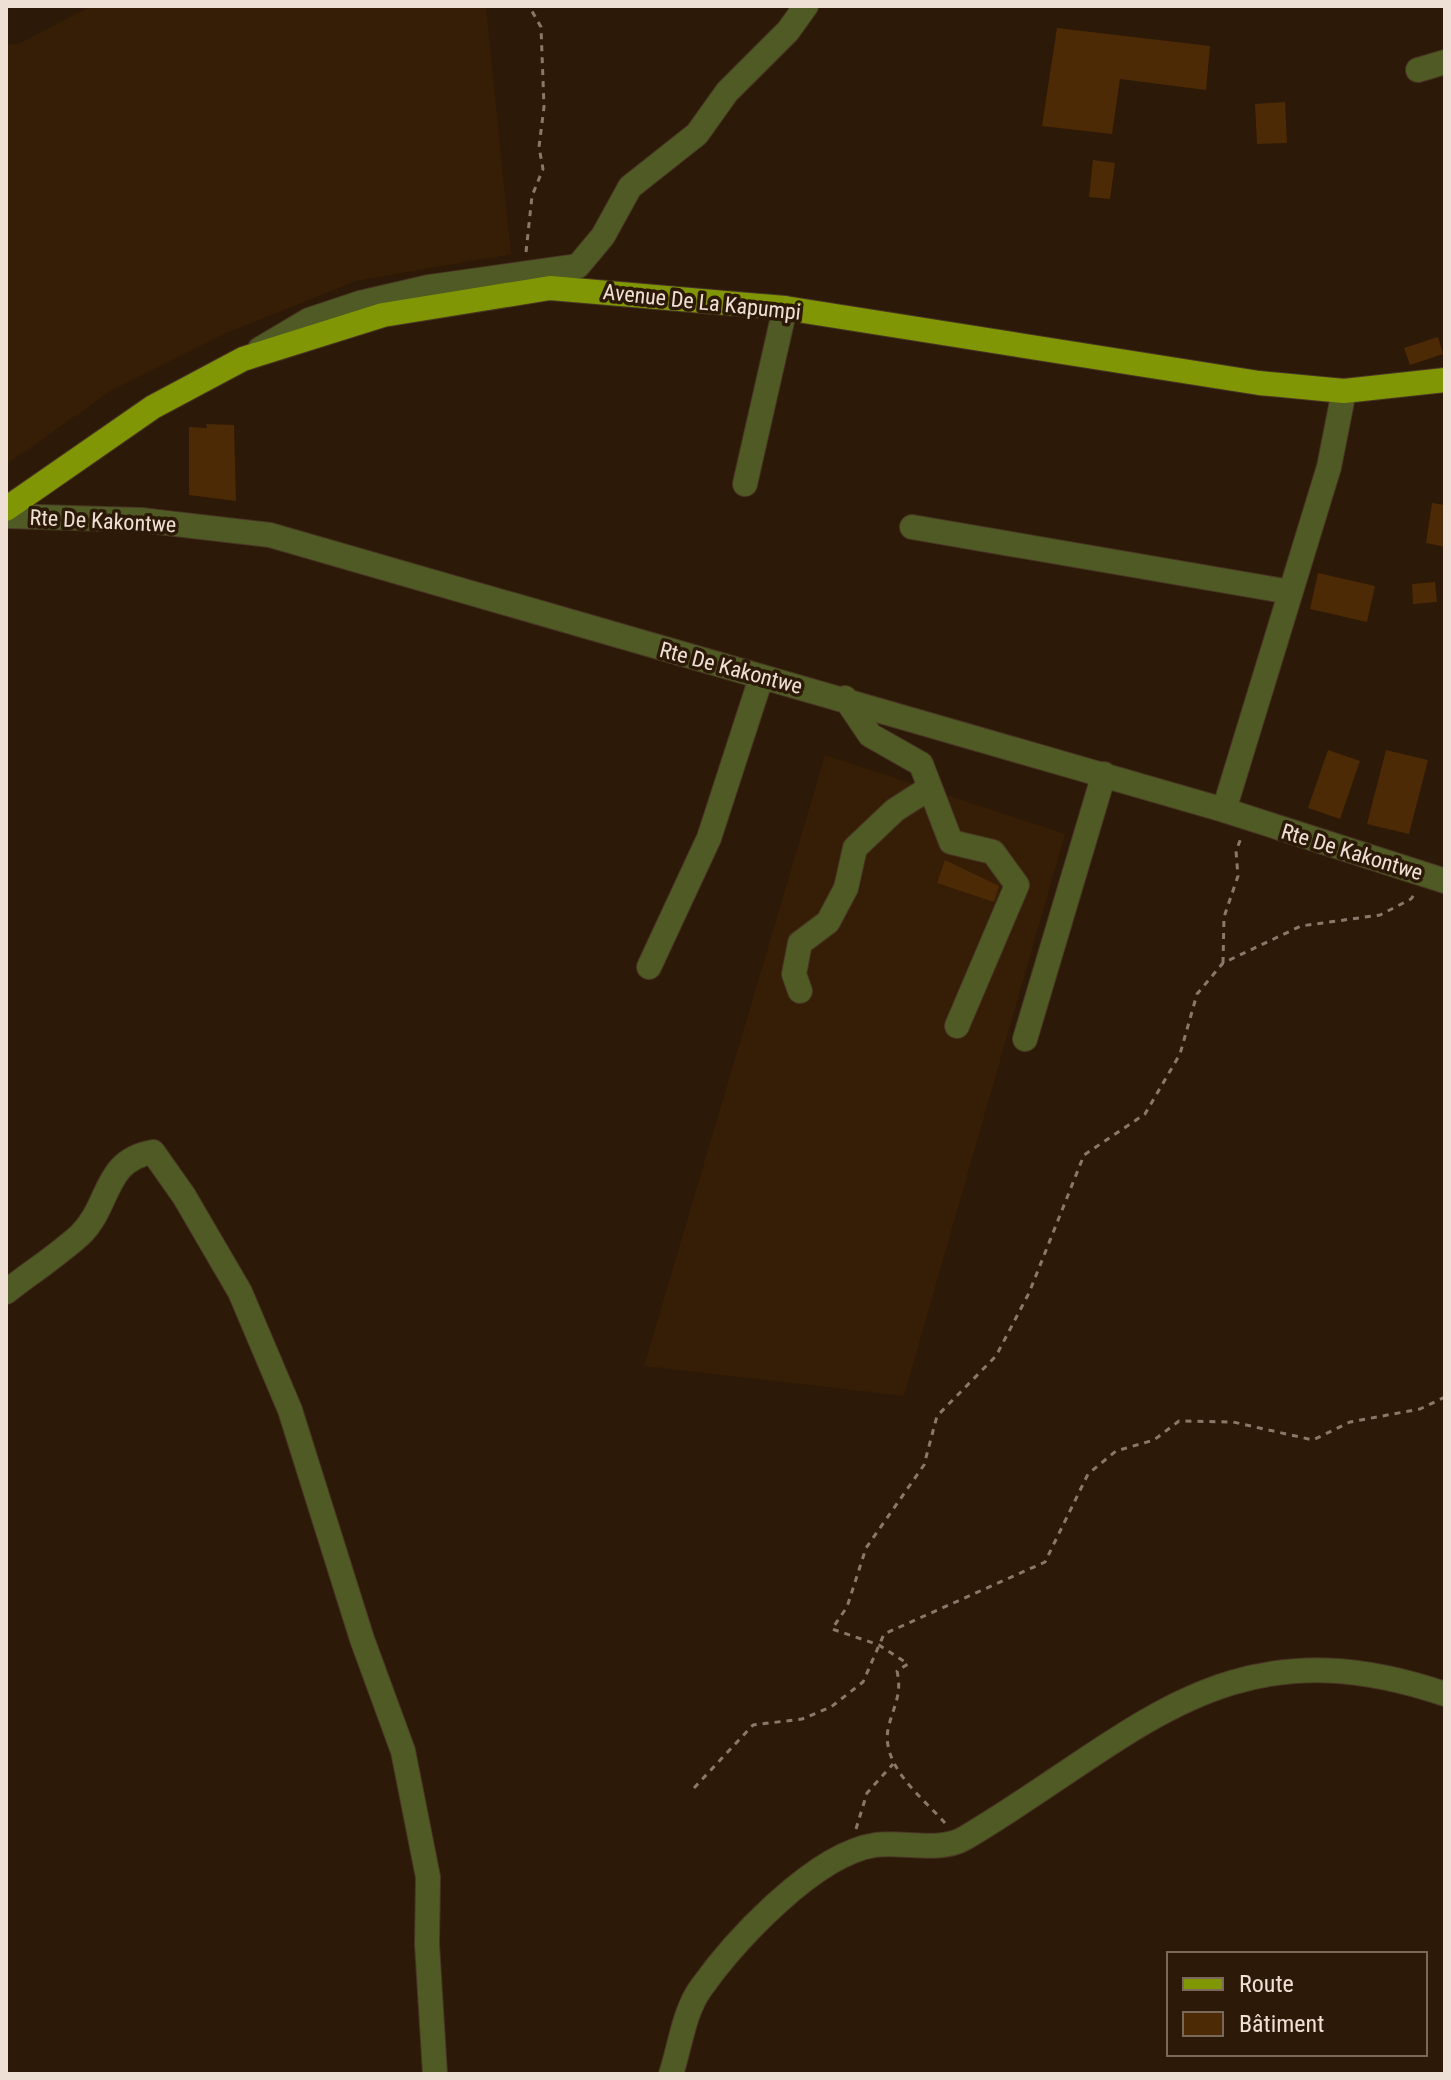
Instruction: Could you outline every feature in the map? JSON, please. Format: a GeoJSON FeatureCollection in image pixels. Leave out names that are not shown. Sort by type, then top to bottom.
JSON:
{"type":"FeatureCollection","features":[{"type":"Feature","properties":{"kind":"main road","name":"Avenue De La Kapumpi"},"geometry":{"type":"LineString","coordinates":[[6,509],[153,407],[243,359],[383,315],[550,288],[785,308],[1259,383],[1344,391],[1445,380]]}},
{"type":"Feature","properties":{"kind":"street"},"geometry":{"type":"LineString","coordinates":[[243,359],[309,320],[360,303],[429,287],[578,266],[603,236],[630,187],[697,134],[727,92],[788,31],[806,6]]}},
{"type":"Feature","properties":{"kind":"street"},"geometry":{"type":"LineString","coordinates":[[1418,70],[1445,62]]}},
{"type":"Feature","properties":{"kind":"street"},"geometry":{"type":"LineString","coordinates":[[745,484],[785,308]]}},
{"type":"Feature","properties":{"kind":"street"},"geometry":{"type":"LineString","coordinates":[[1224,810],[1329,467],[1344,391]]}},
{"type":"Feature","properties":{"kind":"street","name":"Rte De Kakontwe"},"geometry":{"type":"LineString","coordinates":[[6,516],[141,520],[270,535],[1104,774],[1436,878]]}},
{"type":"Feature","properties":{"kind":"street"},"geometry":{"type":"LineString","coordinates":[[912,527],[1290,592]]}},
{"type":"Feature","properties":{"kind":"street"},"geometry":{"type":"LineString","coordinates":[[649,967],[709,838],[761,678]]}},
{"type":"Feature","properties":{"kind":"street"},"geometry":{"type":"LineString","coordinates":[[845,698],[870,735],[921,764],[928,789],[951,842],[993,852],[1017,885],[957,1026]]}},
{"type":"Feature","properties":{"kind":"street"},"geometry":{"type":"LineString","coordinates":[[1025,1039],[1104,774]]}},
{"type":"Feature","properties":{"kind":"street"},"geometry":{"type":"LineString","coordinates":[[800,991],[794,974],[800,943],[828,922],[846,888],[855,848],[895,810],[928,789]]}},
{"type":"Feature","properties":{"kind":"street"},"geometry":{"type":"LineString","coordinates":[[6,1292],[81,1234],[117,1170],[132,1156],[153,1152],[184,1196],[240,1292],[307,1455],[362,1639],[410,1779],[428,1877],[427,1944],[435,2074]]}},
{"type":"Feature","properties":{"kind":"street"},"geometry":{"type":"LineString","coordinates":[[671,2074],[700,1989],[730,1950],[761,1917],[810,1877],[849,1853],[876,1845],[961,1840],[1157,1713],[1219,1685],[1260,1673],[1304,1669],[1355,1674],[1445,1694]]}},
{"type":"Feature","properties":{"kind":"path"},"geometry":{"type":"LineString","coordinates":[[523,272],[532,196],[543,169],[539,147],[544,107],[541,27],[529,6]]}},
{"type":"Feature","properties":{"kind":"path"},"geometry":{"type":"LineString","coordinates":[[1223,963],[1224,917],[1238,876],[1236,851],[1248,820]]}},
{"type":"Feature","properties":{"kind":"path"},"geometry":{"type":"LineString","coordinates":[[961,1840],[893,1764],[888,1729],[901,1691],[897,1671],[908,1664],[879,1645],[832,1629],[847,1607],[866,1548],[924,1465],[937,1416],[996,1356],[1029,1293],[1084,1155],[1145,1114],[1180,1054],[1197,994],[1223,963],[1301,926],[1380,915],[1411,899],[1436,878]]}},
{"type":"Feature","properties":{"kind":"path"},"geometry":{"type":"LineString","coordinates":[[694,1788],[753,1725],[802,1719],[831,1707],[863,1682],[884,1634],[1045,1562],[1088,1474],[1116,1451],[1154,1440],[1179,1421],[1233,1422],[1313,1440],[1350,1422],[1420,1409],[1445,1397]]}},
{"type":"Feature","properties":{"kind":"path"},"geometry":{"type":"LineString","coordinates":[[849,1853],[867,1793],[893,1764]]}},
{"type":"Feature","properties":{"kind":"shaded area"},"geometry":{"type":"Polygon","coordinates":[[[91,6],[486,6],[511,254],[356,281],[224,334],[112,390],[6,465],[6,45],[20,43],[91,6]]]}},
{"type":"Feature","properties":{"kind":"shaded area"},"geometry":{"type":"Polygon","coordinates":[[[825,755],[1065,834],[904,1396],[644,1366],[825,755]]]}},
{"type":"Feature","properties":{"kind":"building"},"geometry":{"type":"Polygon","coordinates":[[[1057,28],[1210,46],[1206,90],[1120,79],[1112,134],[1042,126],[1057,28]]]}},
{"type":"Feature","properties":{"kind":"building"},"geometry":{"type":"Polygon","coordinates":[[[1285,102],[1287,143],[1257,144],[1255,104],[1285,102]]]}},
{"type":"Feature","properties":{"kind":"building"},"geometry":{"type":"Polygon","coordinates":[[[1093,160],[1115,163],[1110,199],[1089,197],[1093,160]]]}},
{"type":"Feature","properties":{"kind":"building"},"geometry":{"type":"Polygon","coordinates":[[[1438,337],[1443,354],[1410,365],[1404,348],[1438,337]]]}},
{"type":"Feature","properties":{"kind":"building"},"geometry":{"type":"Polygon","coordinates":[[[206,424],[234,425],[236,501],[189,495],[189,427],[207,428],[206,424]]]}},
{"type":"Feature","properties":{"kind":"building"},"geometry":{"type":"Polygon","coordinates":[[[1432,503],[1445,505],[1445,547],[1426,543],[1432,503]]]}},
{"type":"Feature","properties":{"kind":"building"},"geometry":{"type":"Polygon","coordinates":[[[1318,573],[1375,586],[1367,622],[1310,609],[1318,573]]]}},
{"type":"Feature","properties":{"kind":"building"},"geometry":{"type":"Polygon","coordinates":[[[1435,582],[1437,602],[1413,604],[1412,584],[1435,582]]]}},
{"type":"Feature","properties":{"kind":"building"},"geometry":{"type":"Polygon","coordinates":[[[1328,750],[1360,761],[1340,819],[1308,808],[1328,750]]]}},
{"type":"Feature","properties":{"kind":"building"},"geometry":{"type":"Polygon","coordinates":[[[1386,750],[1428,760],[1409,834],[1367,824],[1386,750]]]}},
{"type":"Feature","properties":{"kind":"building"},"geometry":{"type":"Polygon","coordinates":[[[945,860],[999,886],[994,902],[937,883],[945,860]]]}}]}
